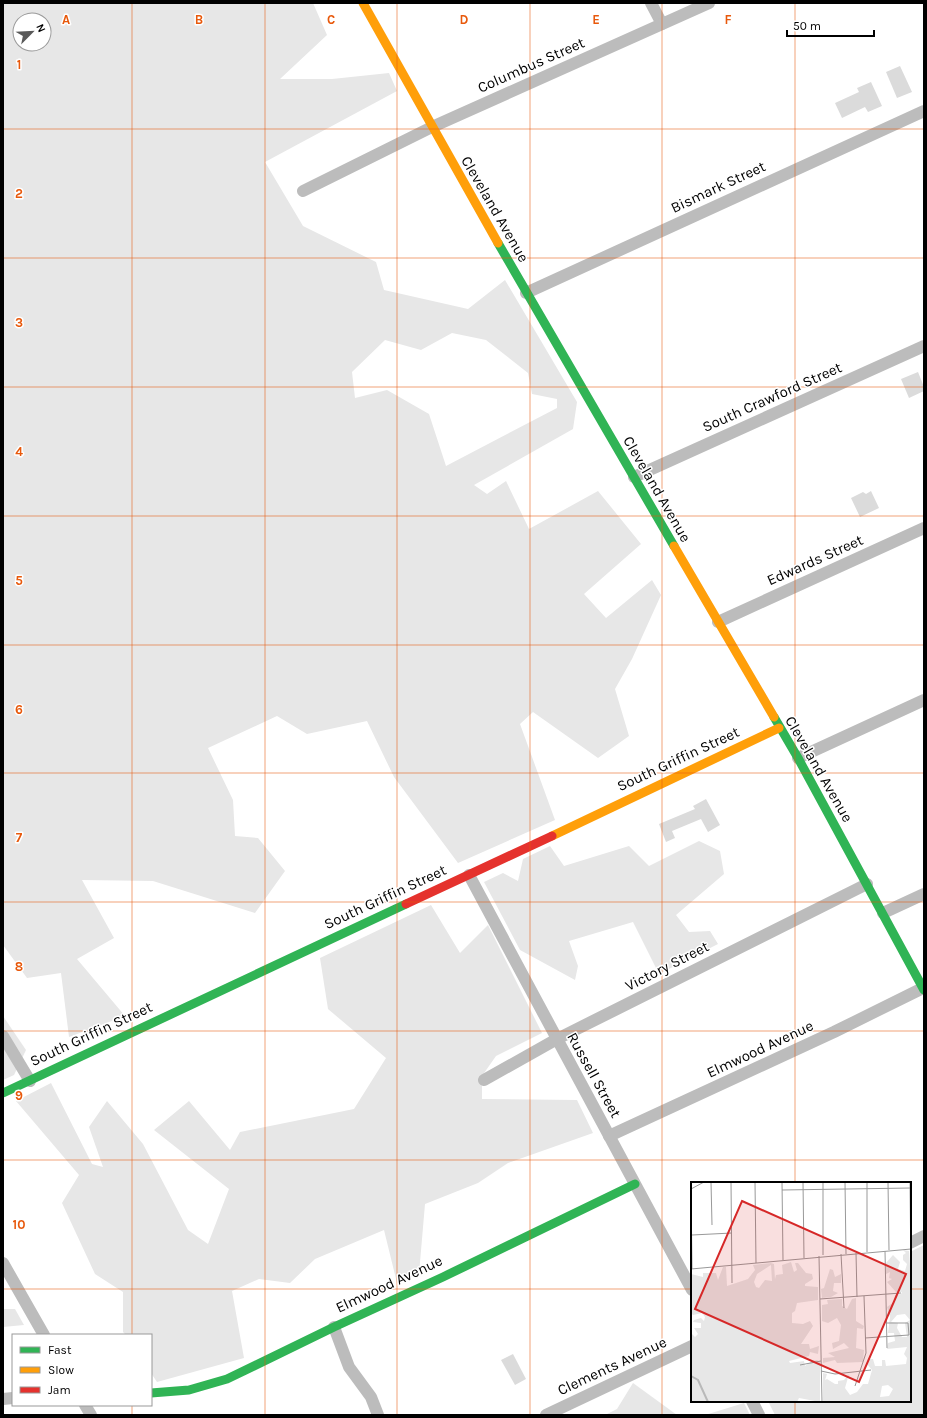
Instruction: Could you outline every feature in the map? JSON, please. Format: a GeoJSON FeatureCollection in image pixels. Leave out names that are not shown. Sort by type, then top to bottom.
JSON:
{"type":"FeatureCollection","features":[{"type":"Feature","properties":{"kind":"street","name":"Cleveland Avenue"},"geometry":{"type":"LineString","coordinates":[[363,3],[526,293],[600,416],[798,758],[923,989]]}},
{"type":"Feature","properties":{"kind":"street"},"geometry":{"type":"LineString","coordinates":[[651,3],[662,24]]}},
{"type":"Feature","properties":{"kind":"street","name":"Columbus Street"},"geometry":{"type":"LineString","coordinates":[[303,191],[432,127],[708,3]]}},
{"type":"Feature","properties":{"kind":"street","name":"Bismark Street"},"geometry":{"type":"LineString","coordinates":[[526,293],[924,111]]}},
{"type":"Feature","properties":{"kind":"street","name":"South Crawford Street"},"geometry":{"type":"LineString","coordinates":[[634,477],[924,346]]}},
{"type":"Feature","properties":{"kind":"street","name":"Edwards Street"},"geometry":{"type":"LineString","coordinates":[[718,622],[924,528]]}},
{"type":"Feature","properties":{"kind":"street"},"geometry":{"type":"LineString","coordinates":[[798,758],[924,700]]}},
{"type":"Feature","properties":{"kind":"street","name":"South Griffin Street"},"geometry":{"type":"LineString","coordinates":[[3,1093],[780,728]]}},
{"type":"Feature","properties":{"kind":"street","name":"Russell Street"},"geometry":{"type":"LineString","coordinates":[[469,875],[691,1288]]}},
{"type":"Feature","properties":{"kind":"street","name":"Victory Street"},"geometry":{"type":"LineString","coordinates":[[484,1080],[556,1039],[867,884]]}},
{"type":"Feature","properties":{"kind":"street"},"geometry":{"type":"LineString","coordinates":[[882,913],[924,894]]}},
{"type":"Feature","properties":{"kind":"street","name":"Elmwood Avenue"},"geometry":{"type":"LineString","coordinates":[[609,1136],[834,1032],[923,989]]}},
{"type":"Feature","properties":{"kind":"street"},"geometry":{"type":"LineString","coordinates":[[3,1036],[30,1080]]}},
{"type":"Feature","properties":{"kind":"street","name":"Elmwood Avenue"},"geometry":{"type":"LineString","coordinates":[[152,1393],[189,1390],[227,1379],[635,1184]]}},
{"type":"Feature","properties":{"kind":"street"},"geometry":{"type":"LineString","coordinates":[[911,1242],[924,1236]]}},
{"type":"Feature","properties":{"kind":"street"},"geometry":{"type":"LineString","coordinates":[[3,1263],[43,1334]]}},
{"type":"Feature","properties":{"kind":"street"},"geometry":{"type":"LineString","coordinates":[[334,1327],[349,1367],[371,1397],[378,1415]]}},
{"type":"Feature","properties":{"kind":"street","name":"Clements Avenue"},"geometry":{"type":"LineString","coordinates":[[546,1415],[691,1346]]}},
{"type":"Feature","properties":{"kind":"street"},"geometry":{"type":"LineString","coordinates":[[753,1402],[760,1415]]}},
{"type":"Feature","properties":{"kind":"street"},"geometry":{"type":"LineString","coordinates":[[86,1406],[91,1415]]}},
{"type":"Feature","properties":{"kind":"shaded area"},"geometry":{"type":"Polygon","coordinates":[[[3,3],[313,3],[327,35],[280,79],[332,79],[389,73],[397,91],[265,162],[303,226],[376,262],[384,290],[468,309],[505,280],[577,402],[573,429],[474,485],[487,494],[506,481],[529,529],[598,491],[641,544],[584,594],[606,618],[652,580],[661,595],[632,659],[615,689],[629,736],[598,758],[533,712],[520,724],[555,820],[458,863],[394,777],[367,721],[307,734],[277,716],[208,748],[233,800],[235,836],[258,838],[285,871],[255,913],[153,881],[82,880],[114,938],[77,959],[125,1016],[69,1037],[61,973],[27,978],[3,945],[3,3]],[[452,333],[421,350],[385,340],[352,372],[355,398],[387,390],[429,414],[446,466],[557,408],[557,399],[532,394],[528,373],[486,340],[452,333]]]}},
{"type":"Feature","properties":{"kind":"shaded area"},"geometry":{"type":"Polygon","coordinates":[[[699,841],[720,851],[724,874],[676,915],[689,932],[710,931],[718,944],[659,974],[633,922],[569,941],[578,966],[575,980],[520,950],[484,882],[503,873],[518,881],[523,859],[550,846],[564,866],[629,846],[649,866],[699,841]]]}},
{"type":"Feature","properties":{"kind":"shaded area"},"geometry":{"type":"Polygon","coordinates":[[[431,905],[460,953],[488,925],[542,1033],[496,1056],[482,1076],[482,1099],[577,1100],[593,1133],[508,1163],[478,1183],[425,1204],[419,1274],[397,1283],[384,1230],[315,1259],[290,1283],[259,1279],[232,1291],[244,1358],[157,1382],[152,1374],[152,1334],[125,1334],[123,1332],[123,1292],[95,1274],[62,1203],[79,1175],[16,1101],[51,1083],[92,1164],[103,1167],[89,1127],[107,1101],[143,1144],[188,1230],[208,1244],[229,1189],[154,1130],[189,1101],[230,1150],[240,1132],[354,1109],[386,1058],[328,1009],[320,958],[431,905]]]}},
{"type":"Feature","properties":{"kind":"shaded area"},"geometry":{"type":"Polygon","coordinates":[[[3,1016],[26,1050],[14,1075],[3,1080],[3,1016]]]}},
{"type":"Feature","properties":{"kind":"shaded area"},"geometry":{"type":"Polygon","coordinates":[[[924,1245],[924,1415],[775,1415],[768,1402],[911,1402],[911,1252],[924,1245]]]}},
{"type":"Feature","properties":{"kind":"shaded area"},"geometry":{"type":"Polygon","coordinates":[[[3,1309],[15,1309],[24,1325],[3,1327],[3,1309]]]}},
{"type":"Feature","properties":{"kind":"shaded area"},"geometry":{"type":"Polygon","coordinates":[[[633,1383],[677,1415],[605,1415],[617,1409],[633,1383]]]}},
{"type":"Feature","properties":{"kind":"shaded area"},"geometry":{"type":"Polygon","coordinates":[[[744,1403],[750,1415],[705,1415],[744,1403]]]}},
{"type":"Feature","properties":{"kind":"building"},"geometry":{"type":"Polygon","coordinates":[[[900,66],[912,92],[897,98],[886,72],[900,66]]]}},
{"type":"Feature","properties":{"kind":"building"},"geometry":{"type":"Polygon","coordinates":[[[871,82],[882,106],[868,112],[865,107],[842,118],[835,103],[859,92],[857,88],[871,82]]]}},
{"type":"Feature","properties":{"kind":"building"},"geometry":{"type":"Polygon","coordinates":[[[918,372],[924,387],[924,391],[909,398],[901,379],[918,372]]]}},
{"type":"Feature","properties":{"kind":"building"},"geometry":{"type":"Polygon","coordinates":[[[871,491],[879,508],[860,517],[851,498],[863,492],[866,494],[871,491]]]}},
{"type":"Feature","properties":{"kind":"building"},"geometry":{"type":"Polygon","coordinates":[[[706,799],[720,825],[708,832],[701,819],[672,831],[675,838],[666,842],[659,824],[695,809],[693,806],[706,799]]]}},
{"type":"Feature","properties":{"kind":"building"},"geometry":{"type":"Polygon","coordinates":[[[513,1354],[526,1379],[515,1385],[501,1360],[513,1354]]]}},
{"type":"Feature","properties":{"kind":"traffic: fast"},"geometry":{"type":"LineString","coordinates":[[498,243],[674,546]]}},
{"type":"Feature","properties":{"kind":"traffic: fast"},"geometry":{"type":"LineString","coordinates":[[774,717],[798,758],[924,990]]}},
{"type":"Feature","properties":{"kind":"traffic: fast"},"geometry":{"type":"LineString","coordinates":[[3,1093],[406,904]]}},
{"type":"Feature","properties":{"kind":"traffic: fast"},"geometry":{"type":"LineString","coordinates":[[152,1393],[189,1390],[227,1379],[635,1184]]}},
{"type":"Feature","properties":{"kind":"traffic: slow"},"geometry":{"type":"LineString","coordinates":[[363,3],[498,243]]}},
{"type":"Feature","properties":{"kind":"traffic: slow"},"geometry":{"type":"LineString","coordinates":[[674,546],[774,717]]}},
{"type":"Feature","properties":{"kind":"traffic: slow"},"geometry":{"type":"LineString","coordinates":[[552,836],[779,728]]}},
{"type":"Feature","properties":{"kind":"traffic: jam"},"geometry":{"type":"LineString","coordinates":[[406,904],[552,836]]}}]}
